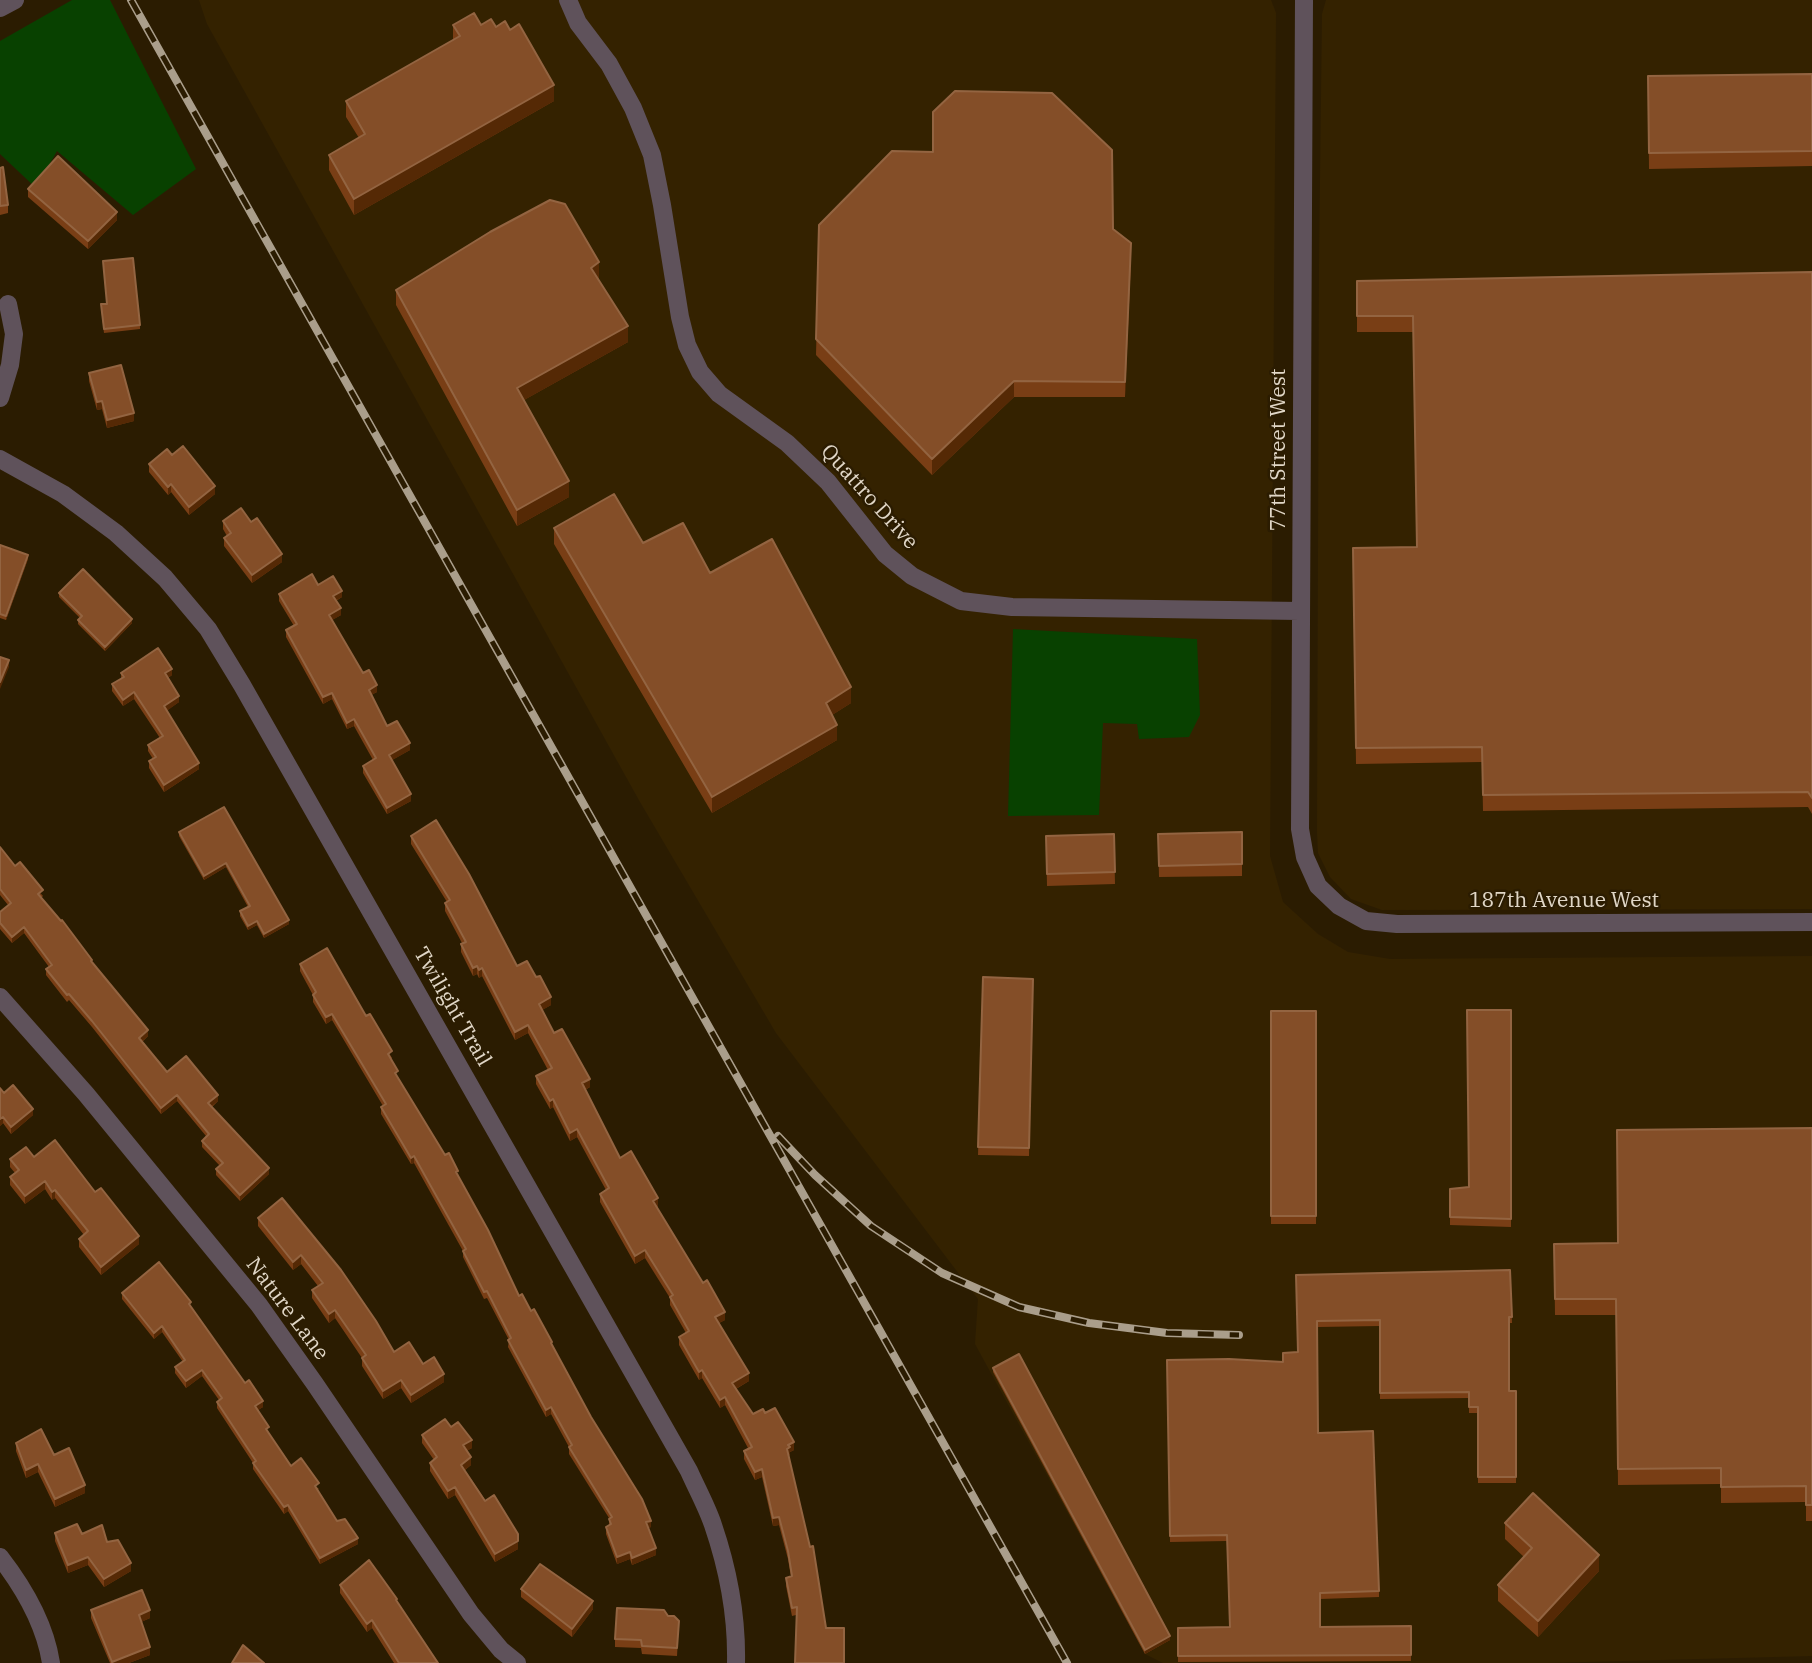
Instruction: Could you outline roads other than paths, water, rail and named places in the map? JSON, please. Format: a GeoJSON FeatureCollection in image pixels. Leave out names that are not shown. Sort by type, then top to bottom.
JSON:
{"type":"FeatureCollection","features":[{"type":"Feature","properties":{"kind":"street"},"geometry":{"type":"LineString","coordinates":[[0,8],[15,0]]}},
{"type":"Feature","properties":{"kind":"street","name":"Quattro Drive"},"geometry":{"type":"LineString","coordinates":[[568,0],[578,23],[608,64],[633,108],[652,155],[680,317],[687,345],[700,372],[719,394],[787,443],[828,482],[885,554],[912,576],[961,601],[1012,607],[1300,611]]}},
{"type":"Feature","properties":{"kind":"street","name":"77th Street West"},"geometry":{"type":"LineString","coordinates":[[1304,0],[1300,829],[1305,858],[1318,886],[1326,894]]}},
{"type":"Feature","properties":{"kind":"street"},"geometry":{"type":"LineString","coordinates":[[0,398],[10,365],[14,334],[8,304]]}},
{"type":"Feature","properties":{"kind":"street","name":"Twilight Trail"},"geometry":{"type":"LineString","coordinates":[[0,459],[63,494],[116,533],[165,578],[208,629],[222,651],[689,1471],[713,1524],[729,1581],[737,1638],[736,1663]]}},
{"type":"Feature","properties":{"kind":"street","name":"187th Avenue West"},"geometry":{"type":"LineString","coordinates":[[1326,894],[1339,906],[1366,921],[1397,924],[1812,922]]}},
{"type":"Feature","properties":{"kind":"street","name":"Nature Lane"},"geometry":{"type":"LineString","coordinates":[[0,998],[86,1094],[258,1305],[471,1614],[501,1650],[517,1663]]}},
{"type":"Feature","properties":{"kind":"street"},"geometry":{"type":"LineString","coordinates":[[0,1557],[18,1580],[37,1616],[51,1663]]}},
{"type":"Feature","properties":{"kind":"railway"},"geometry":{"type":"LineString","coordinates":[[131,0],[1067,1663]]}},
{"type":"Feature","properties":{"kind":"railway"},"geometry":{"type":"LineString","coordinates":[[778,1136],[815,1175],[871,1226],[942,1273],[1019,1307],[1089,1323],[1167,1333],[1239,1335]]}}]}
